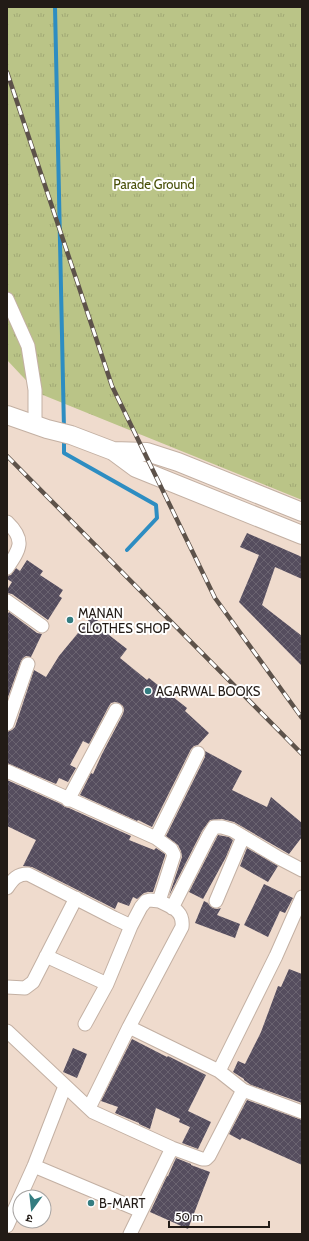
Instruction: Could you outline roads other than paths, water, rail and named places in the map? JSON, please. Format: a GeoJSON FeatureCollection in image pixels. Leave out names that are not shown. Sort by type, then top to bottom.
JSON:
{"type":"FeatureCollection","features":[{"type":"Feature","properties":{"kind":"main road"},"geometry":{"type":"LineString","coordinates":[[7,415],[113,450],[147,452],[178,462],[302,512]]}},
{"type":"Feature","properties":{"kind":"main road"},"geometry":{"type":"LineString","coordinates":[[113,450],[136,468],[302,535]]}},
{"type":"Feature","properties":{"kind":"street"},"geometry":{"type":"LineString","coordinates":[[7,299],[28,346],[41,427]]}},
{"type":"Feature","properties":{"kind":"street"},"geometry":{"type":"LineString","coordinates":[[7,522],[13,528],[19,540],[19,547],[7,568]]}},
{"type":"Feature","properties":{"kind":"street"},"geometry":{"type":"LineString","coordinates":[[7,601],[42,626]]}},
{"type":"Feature","properties":{"kind":"street"},"geometry":{"type":"LineString","coordinates":[[7,724],[28,664]]}},
{"type":"Feature","properties":{"kind":"street"},"geometry":{"type":"LineString","coordinates":[[68,800],[116,710]]}},
{"type":"Feature","properties":{"kind":"street"},"geometry":{"type":"LineString","coordinates":[[156,838],[198,752]]}},
{"type":"Feature","properties":{"kind":"street"},"geometry":{"type":"LineString","coordinates":[[7,771],[68,800],[156,838],[172,849],[174,855],[159,901]]}},
{"type":"Feature","properties":{"kind":"street"},"geometry":{"type":"LineString","coordinates":[[172,908],[214,827],[222,827],[244,837],[302,870]]}},
{"type":"Feature","properties":{"kind":"street"},"geometry":{"type":"LineString","coordinates":[[216,901],[244,837]]}},
{"type":"Feature","properties":{"kind":"street"},"geometry":{"type":"LineString","coordinates":[[7,888],[12,881],[21,874],[28,874],[131,926]]}},
{"type":"Feature","properties":{"kind":"street"},"geometry":{"type":"LineString","coordinates":[[219,1071],[276,956],[302,897]]}},
{"type":"Feature","properties":{"kind":"street"},"geometry":{"type":"LineString","coordinates":[[7,987],[25,988],[33,982],[76,898]]}},
{"type":"Feature","properties":{"kind":"street"},"geometry":{"type":"LineString","coordinates":[[85,1024],[107,984],[131,926],[146,902],[150,900],[159,901],[177,910],[181,916],[182,927],[128,1027],[89,1108]]}},
{"type":"Feature","properties":{"kind":"street"},"geometry":{"type":"LineString","coordinates":[[46,956],[107,984]]}},
{"type":"Feature","properties":{"kind":"street"},"geometry":{"type":"LineString","coordinates":[[128,1027],[219,1071],[243,1090],[302,1112]]}},
{"type":"Feature","properties":{"kind":"street"},"geometry":{"type":"LineString","coordinates":[[7,1031],[93,1112],[172,1148],[202,1159],[206,1159],[209,1156],[243,1090]]}},
{"type":"Feature","properties":{"kind":"street"},"geometry":{"type":"LineString","coordinates":[[24,1189],[65,1086]]}},
{"type":"Feature","properties":{"kind":"street"},"geometry":{"type":"LineString","coordinates":[[130,1234],[172,1148]]}},
{"type":"Feature","properties":{"kind":"street"},"geometry":{"type":"LineString","coordinates":[[34,1166],[141,1211]]}},
{"type":"Feature","properties":{"kind":"street"},"geometry":{"type":"LineString","coordinates":[[7,1226],[12,1215]]}},
{"type":"Feature","properties":{"kind":"waterway"},"geometry":{"type":"LineString","coordinates":[[55,7],[64,429]]}},
{"type":"Feature","properties":{"kind":"waterway"},"geometry":{"type":"LineString","coordinates":[[64,438],[64,453],[156,505],[157,518],[127,550]]}},
{"type":"Feature","properties":{"kind":"railway"},"geometry":{"type":"LineString","coordinates":[[7,72],[112,386],[215,598],[302,718]]}},
{"type":"Feature","properties":{"kind":"railway"},"geometry":{"type":"LineString","coordinates":[[7,456],[302,754]]}},
{"type":"Feature","properties":{"kind":"place","name":"MANAN CLOTHES SHOP"},"geometry":{"type":"Point","coordinates":[70,620]}},
{"type":"Feature","properties":{"kind":"place","name":"AGARWAL BOOKS"},"geometry":{"type":"Point","coordinates":[148,691]}},
{"type":"Feature","properties":{"kind":"place","name":"B-MART"},"geometry":{"type":"Point","coordinates":[91,1203]}},
{"type":"Feature","properties":{"kind":"park label","name":"Parade Ground"},"geometry":{"type":"Point","coordinates":[154,184]}}]}
